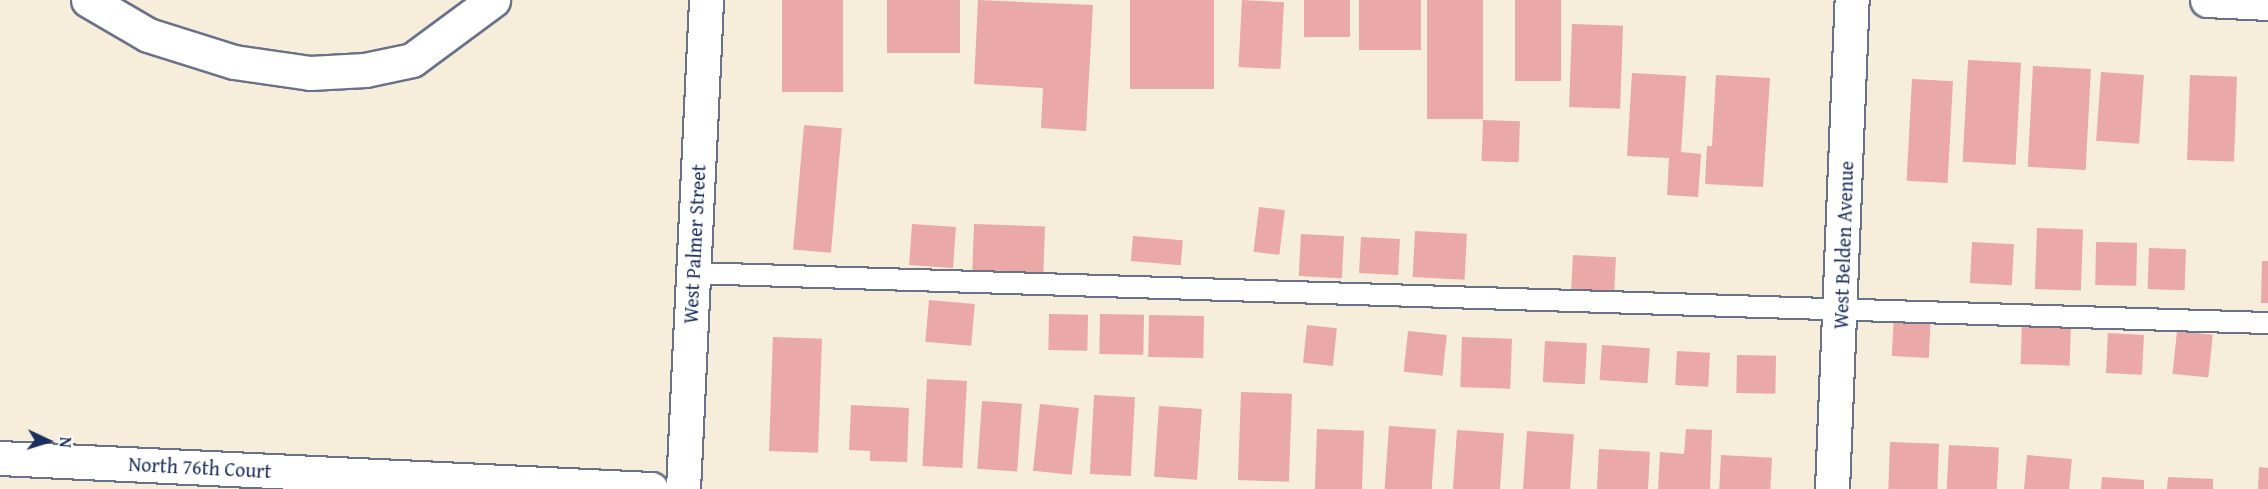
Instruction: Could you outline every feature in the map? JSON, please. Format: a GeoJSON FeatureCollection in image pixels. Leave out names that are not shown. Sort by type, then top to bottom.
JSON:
{"type":"FeatureCollection","features":[{"type":"Feature","properties":{"kind":"street"},"geometry":{"type":"LineString","coordinates":[[88,0],[148,35],[234,62],[310,73],[365,70],[412,60],[493,0]]}},
{"type":"Feature","properties":{"kind":"street","name":"West Palmer Street"},"geometry":{"type":"LineString","coordinates":[[683,489],[706,0]]}},
{"type":"Feature","properties":{"kind":"street","name":"West Belden Avenue"},"geometry":{"type":"LineString","coordinates":[[1832,489],[1852,0]]}},
{"type":"Feature","properties":{"kind":"street"},"geometry":{"type":"LineString","coordinates":[[2206,0],[2268,3]]}},
{"type":"Feature","properties":{"kind":"street","name":"North 76th Court"},"geometry":{"type":"LineString","coordinates":[[0,458],[651,489]]}},
{"type":"Feature","properties":{"kind":"lane"},"geometry":{"type":"LineString","coordinates":[[693,273],[2268,323]]}},
{"type":"Feature","properties":{"kind":"building"},"geometry":{"type":"Polygon","coordinates":[[[782,0],[843,0],[843,92],[782,92],[782,0]]]}},
{"type":"Feature","properties":{"kind":"building"},"geometry":{"type":"Polygon","coordinates":[[[887,0],[960,0],[960,53],[887,53],[887,0]]]}},
{"type":"Feature","properties":{"kind":"building"},"geometry":{"type":"Polygon","coordinates":[[[978,0],[1093,5],[1086,131],[1041,128],[1043,88],[974,84],[978,0]]]}},
{"type":"Feature","properties":{"kind":"building"},"geometry":{"type":"Polygon","coordinates":[[[1130,0],[1214,0],[1214,89],[1130,89],[1130,0]]]}},
{"type":"Feature","properties":{"kind":"building"},"geometry":{"type":"Polygon","coordinates":[[[1242,0],[1284,2],[1280,69],[1238,67],[1242,0]]]}},
{"type":"Feature","properties":{"kind":"building"},"geometry":{"type":"Polygon","coordinates":[[[1304,0],[1350,0],[1350,37],[1304,37],[1304,0]]]}},
{"type":"Feature","properties":{"kind":"building"},"geometry":{"type":"Polygon","coordinates":[[[1359,0],[1421,0],[1421,50],[1359,50],[1359,0]]]}},
{"type":"Feature","properties":{"kind":"building"},"geometry":{"type":"Polygon","coordinates":[[[1427,0],[1483,0],[1483,119],[1427,119],[1427,0]]]}},
{"type":"Feature","properties":{"kind":"building"},"geometry":{"type":"Polygon","coordinates":[[[1515,0],[1561,0],[1561,81],[1515,81],[1515,0]]]}},
{"type":"Feature","properties":{"kind":"building"},"geometry":{"type":"Polygon","coordinates":[[[1572,24],[1623,26],[1620,109],[1569,107],[1572,24]]]}},
{"type":"Feature","properties":{"kind":"building"},"geometry":{"type":"Polygon","coordinates":[[[1968,60],[2021,63],[2016,165],[1963,162],[1968,60]]]}},
{"type":"Feature","properties":{"kind":"building"},"geometry":{"type":"Polygon","coordinates":[[[2033,66],[2091,69],[2086,170],[2028,167],[2033,66]]]}},
{"type":"Feature","properties":{"kind":"building"},"geometry":{"type":"Polygon","coordinates":[[[2101,72],[2144,75],[2139,144],[2096,141],[2101,72]]]}},
{"type":"Feature","properties":{"kind":"building"},"geometry":{"type":"Polygon","coordinates":[[[1632,73],[1686,76],[1681,152],[1701,154],[1698,197],[1667,195],[1669,158],[1627,156],[1632,73]]]}},
{"type":"Feature","properties":{"kind":"building"},"geometry":{"type":"Polygon","coordinates":[[[1716,75],[1770,78],[1763,187],[1705,184],[1707,146],[1712,146],[1716,75]]]}},
{"type":"Feature","properties":{"kind":"building"},"geometry":{"type":"Polygon","coordinates":[[[2190,75],[2237,77],[2234,162],[2187,160],[2190,75]]]}},
{"type":"Feature","properties":{"kind":"building"},"geometry":{"type":"Polygon","coordinates":[[[1912,79],[1953,81],[1948,183],[1907,181],[1912,79]]]}},
{"type":"Feature","properties":{"kind":"building"},"geometry":{"type":"Polygon","coordinates":[[[1483,120],[1520,121],[1519,162],[1482,161],[1483,120]]]}},
{"type":"Feature","properties":{"kind":"building"},"geometry":{"type":"Polygon","coordinates":[[[804,125],[842,128],[831,253],[793,250],[804,125]]]}},
{"type":"Feature","properties":{"kind":"building"},"geometry":{"type":"Polygon","coordinates":[[[1259,207],[1285,210],[1279,255],[1254,252],[1259,207]]]}},
{"type":"Feature","properties":{"kind":"building"},"geometry":{"type":"Polygon","coordinates":[[[912,224],[956,227],[953,268],[909,265],[912,224]]]}},
{"type":"Feature","properties":{"kind":"building"},"geometry":{"type":"Polygon","coordinates":[[[974,224],[1045,226],[1043,272],[972,270],[974,224]]]}},
{"type":"Feature","properties":{"kind":"building"},"geometry":{"type":"Polygon","coordinates":[[[2037,228],[2083,230],[2081,291],[2035,289],[2037,228]]]}},
{"type":"Feature","properties":{"kind":"building"},"geometry":{"type":"Polygon","coordinates":[[[1415,231],[1467,234],[1465,280],[1413,277],[1415,231]]]}},
{"type":"Feature","properties":{"kind":"building"},"geometry":{"type":"Polygon","coordinates":[[[1301,234],[1344,236],[1342,278],[1299,276],[1301,234]]]}},
{"type":"Feature","properties":{"kind":"building"},"geometry":{"type":"Polygon","coordinates":[[[1133,236],[1183,240],[1181,265],[1131,261],[1133,236]]]}},
{"type":"Feature","properties":{"kind":"building"},"geometry":{"type":"Polygon","coordinates":[[[1361,237],[1400,239],[1398,275],[1359,273],[1361,237]]]}},
{"type":"Feature","properties":{"kind":"building"},"geometry":{"type":"Polygon","coordinates":[[[1972,242],[2014,244],[2012,285],[1970,283],[1972,242]]]}},
{"type":"Feature","properties":{"kind":"building"},"geometry":{"type":"Polygon","coordinates":[[[2096,242],[2137,243],[2136,286],[2095,285],[2096,242]]]}},
{"type":"Feature","properties":{"kind":"building"},"geometry":{"type":"Polygon","coordinates":[[[2149,248],[2186,249],[2185,290],[2148,289],[2149,248]]]}},
{"type":"Feature","properties":{"kind":"building"},"geometry":{"type":"Polygon","coordinates":[[[1573,255],[1616,257],[1614,302],[1571,300],[1573,255]]]}},
{"type":"Feature","properties":{"kind":"building"},"geometry":{"type":"Polygon","coordinates":[[[2262,261],[2268,261],[2268,303],[2261,303],[2262,261]]]}},
{"type":"Feature","properties":{"kind":"building"},"geometry":{"type":"Polygon","coordinates":[[[929,300],[975,304],[971,346],[925,342],[929,300]]]}},
{"type":"Feature","properties":{"kind":"building"},"geometry":{"type":"Polygon","coordinates":[[[1049,314],[1088,315],[1087,351],[1048,350],[1049,314]]]}},
{"type":"Feature","properties":{"kind":"building"},"geometry":{"type":"Polygon","coordinates":[[[1100,314],[1144,315],[1143,355],[1099,354],[1100,314]]]}},
{"type":"Feature","properties":{"kind":"building"},"geometry":{"type":"Polygon","coordinates":[[[1894,314],[1931,316],[1929,358],[1892,356],[1894,314]]]}},
{"type":"Feature","properties":{"kind":"building"},"geometry":{"type":"Polygon","coordinates":[[[1149,315],[1204,316],[1203,358],[1148,357],[1149,315]]]}},
{"type":"Feature","properties":{"kind":"building"},"geometry":{"type":"Polygon","coordinates":[[[2022,323],[2071,325],[2070,366],[2021,364],[2022,323]]]}},
{"type":"Feature","properties":{"kind":"building"},"geometry":{"type":"Polygon","coordinates":[[[1307,325],[1337,328],[1333,366],[1303,363],[1307,325]]]}},
{"type":"Feature","properties":{"kind":"building"},"geometry":{"type":"Polygon","coordinates":[[[1408,331],[1447,335],[1443,376],[1404,372],[1408,331]]]}},
{"type":"Feature","properties":{"kind":"building"},"geometry":{"type":"Polygon","coordinates":[[[2177,331],[2213,335],[2208,378],[2173,374],[2177,331]]]}},
{"type":"Feature","properties":{"kind":"building"},"geometry":{"type":"Polygon","coordinates":[[[2108,333],[2144,335],[2142,375],[2106,373],[2108,333]]]}},
{"type":"Feature","properties":{"kind":"building"},"geometry":{"type":"Polygon","coordinates":[[[773,337],[822,339],[818,453],[769,451],[773,337]]]}},
{"type":"Feature","properties":{"kind":"building"},"geometry":{"type":"Polygon","coordinates":[[[1462,337],[1512,339],[1510,389],[1460,387],[1462,337]]]}},
{"type":"Feature","properties":{"kind":"building"},"geometry":{"type":"Polygon","coordinates":[[[1545,341],[1587,343],[1585,384],[1543,382],[1545,341]]]}},
{"type":"Feature","properties":{"kind":"building"},"geometry":{"type":"Polygon","coordinates":[[[1602,345],[1650,348],[1647,383],[1600,380],[1602,345]]]}},
{"type":"Feature","properties":{"kind":"building"},"geometry":{"type":"Polygon","coordinates":[[[1677,351],[1710,353],[1708,387],[1675,385],[1677,351]]]}},
{"type":"Feature","properties":{"kind":"building"},"geometry":{"type":"Polygon","coordinates":[[[1737,355],[1776,356],[1775,394],[1736,393],[1737,355]]]}},
{"type":"Feature","properties":{"kind":"building"},"geometry":{"type":"Polygon","coordinates":[[[927,379],[967,381],[962,468],[922,466],[927,379]]]}},
{"type":"Feature","properties":{"kind":"building"},"geometry":{"type":"Polygon","coordinates":[[[1241,392],[1292,394],[1289,482],[1238,480],[1241,392]]]}},
{"type":"Feature","properties":{"kind":"building"},"geometry":{"type":"Polygon","coordinates":[[[1094,395],[1135,397],[1131,476],[1090,474],[1094,395]]]}},
{"type":"Feature","properties":{"kind":"building"},"geometry":{"type":"Polygon","coordinates":[[[982,401],[1022,404],[1017,472],[977,469],[982,401]]]}},
{"type":"Feature","properties":{"kind":"building"},"geometry":{"type":"Polygon","coordinates":[[[1040,404],[1079,408],[1072,475],[1033,471],[1040,404]]]}},
{"type":"Feature","properties":{"kind":"building"},"geometry":{"type":"Polygon","coordinates":[[[851,405],[909,408],[907,462],[870,461],[870,451],[849,450],[851,405]]]}},
{"type":"Feature","properties":{"kind":"building"},"geometry":{"type":"Polygon","coordinates":[[[1159,406],[1202,409],[1197,480],[1154,477],[1159,406]]]}},
{"type":"Feature","properties":{"kind":"building"},"geometry":{"type":"Polygon","coordinates":[[[1389,426],[1436,429],[1432,489],[1385,489],[1389,426]]]}},
{"type":"Feature","properties":{"kind":"building"},"geometry":{"type":"Polygon","coordinates":[[[1317,429],[1364,431],[1362,489],[1315,489],[1317,429]]]}},
{"type":"Feature","properties":{"kind":"building"},"geometry":{"type":"Polygon","coordinates":[[[1686,429],[1712,430],[1710,489],[1658,489],[1660,452],[1684,454],[1686,429]]]}},
{"type":"Feature","properties":{"kind":"building"},"geometry":{"type":"Polygon","coordinates":[[[1457,430],[1504,433],[1500,489],[1453,489],[1457,430]]]}},
{"type":"Feature","properties":{"kind":"building"},"geometry":{"type":"Polygon","coordinates":[[[1527,431],[1574,434],[1570,489],[1523,489],[1527,431]]]}},
{"type":"Feature","properties":{"kind":"building"},"geometry":{"type":"Polygon","coordinates":[[[1890,442],[1939,444],[1937,489],[1888,489],[1890,442]]]}},
{"type":"Feature","properties":{"kind":"building"},"geometry":{"type":"Polygon","coordinates":[[[1949,445],[1999,448],[1997,489],[1947,489],[1949,445]]]}},
{"type":"Feature","properties":{"kind":"building"},"geometry":{"type":"Polygon","coordinates":[[[1599,449],[1650,452],[1648,489],[1597,489],[1599,449]]]}},
{"type":"Feature","properties":{"kind":"building"},"geometry":{"type":"Polygon","coordinates":[[[1721,455],[1772,458],[1770,489],[1719,489],[1721,455]]]}},
{"type":"Feature","properties":{"kind":"building"},"geometry":{"type":"Polygon","coordinates":[[[2027,455],[2072,459],[2069,489],[2024,489],[2027,455]]]}},
{"type":"Feature","properties":{"kind":"building"},"geometry":{"type":"Polygon","coordinates":[[[2259,467],[2268,468],[2268,489],[2258,489],[2259,467]]]}},
{"type":"Feature","properties":{"kind":"building"},"geometry":{"type":"Polygon","coordinates":[[[2102,477],[2144,480],[2144,489],[2101,489],[2102,477]]]}},
{"type":"Feature","properties":{"kind":"building"},"geometry":{"type":"Polygon","coordinates":[[[2168,477],[2213,479],[2213,489],[2167,489],[2168,477]]]}}]}
